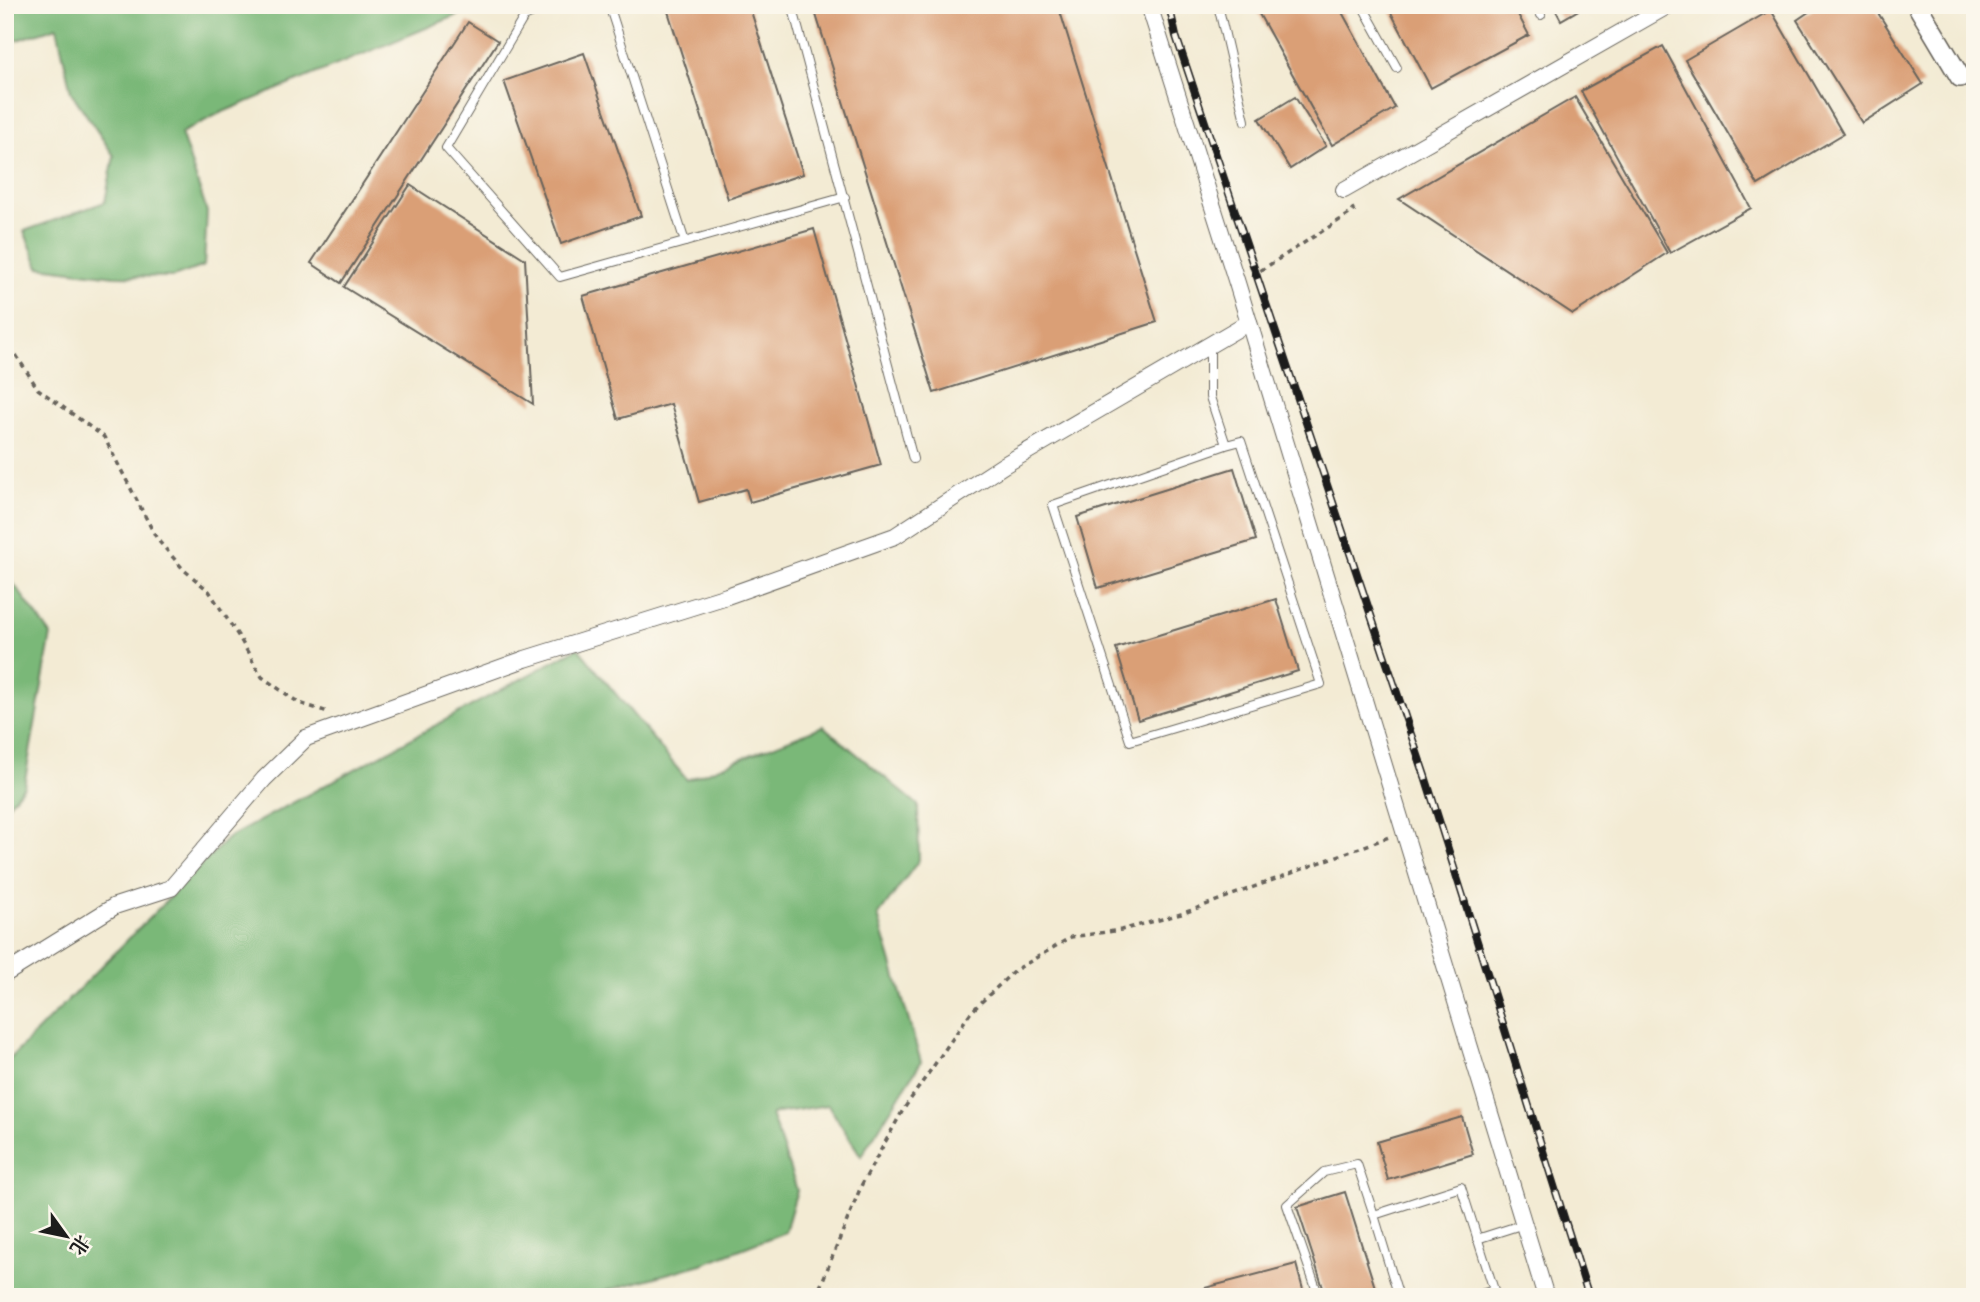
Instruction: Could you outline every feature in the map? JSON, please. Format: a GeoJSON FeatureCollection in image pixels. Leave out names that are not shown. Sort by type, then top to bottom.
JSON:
{"type":"FeatureCollection","features":[{"type":"Feature","properties":{"kind":"street"},"geometry":{"type":"LineString","coordinates":[[1149,5],[1249,322],[1546,1297]]}},
{"type":"Feature","properties":{"kind":"street"},"geometry":{"type":"LineString","coordinates":[[1344,190],[1669,5]]}},
{"type":"Feature","properties":{"kind":"street"},"geometry":{"type":"LineString","coordinates":[[1917,5],[1960,77]]}},
{"type":"Feature","properties":{"kind":"street"},"geometry":{"type":"LineString","coordinates":[[5,974],[115,906],[171,888],[264,779],[306,738],[525,659],[727,596],[895,536],[1004,465],[1249,322]]}},
{"type":"Feature","properties":{"kind":"lane"},"geometry":{"type":"LineString","coordinates":[[552,5],[524,17],[446,148],[560,277],[845,197]]}},
{"type":"Feature","properties":{"kind":"lane"},"geometry":{"type":"LineString","coordinates":[[609,5],[685,242]]}},
{"type":"Feature","properties":{"kind":"lane"},"geometry":{"type":"LineString","coordinates":[[792,5],[914,459]]}},
{"type":"Feature","properties":{"kind":"lane"},"geometry":{"type":"LineString","coordinates":[[1217,5],[1245,121]]}},
{"type":"Feature","properties":{"kind":"lane"},"geometry":{"type":"LineString","coordinates":[[1362,5],[1397,68]]}},
{"type":"Feature","properties":{"kind":"lane"},"geometry":{"type":"LineString","coordinates":[[1536,5],[1541,15]]}},
{"type":"Feature","properties":{"kind":"lane"},"geometry":{"type":"LineString","coordinates":[[1210,345],[1210,397],[1226,445]]}},
{"type":"Feature","properties":{"kind":"lane"},"geometry":{"type":"LineString","coordinates":[[1241,441],[1321,684],[1130,741],[1053,505],[1226,445],[1241,441]]}},
{"type":"Feature","properties":{"kind":"lane"},"geometry":{"type":"LineString","coordinates":[[1318,1297],[1287,1206],[1324,1172],[1357,1164],[1399,1297]]}},
{"type":"Feature","properties":{"kind":"lane"},"geometry":{"type":"LineString","coordinates":[[1374,1215],[1461,1187],[1495,1293],[1472,1297]]}},
{"type":"Feature","properties":{"kind":"lane"},"geometry":{"type":"LineString","coordinates":[[1476,1239],[1524,1224]]}},
{"type":"Feature","properties":{"kind":"path"},"geometry":{"type":"LineString","coordinates":[[1237,283],[1256,274],[1354,211],[1344,190]]}},
{"type":"Feature","properties":{"kind":"path"},"geometry":{"type":"LineString","coordinates":[[5,338],[38,389],[104,437],[157,539],[184,570],[209,591],[262,677],[299,703],[353,720]]}},
{"type":"Feature","properties":{"kind":"path"},"geometry":{"type":"LineString","coordinates":[[816,1297],[862,1184],[903,1110],[971,1012],[1014,971],[1071,937],[1121,930],[1181,914],[1404,832]]}},
{"type":"Feature","properties":{"kind":"green space"},"geometry":{"type":"Polygon","coordinates":[[[5,5],[482,5],[218,114],[181,133],[207,212],[204,266],[173,277],[115,276],[39,267],[24,231],[105,202],[114,156],[71,92],[57,27],[5,44],[5,5]]]}},
{"type":"Feature","properties":{"kind":"green space"},"geometry":{"type":"Polygon","coordinates":[[[5,572],[51,635],[24,786],[5,809],[5,572]]]}},
{"type":"Feature","properties":{"kind":"green space"},"geometry":{"type":"Polygon","coordinates":[[[578,648],[687,780],[823,726],[918,805],[919,860],[878,916],[921,1062],[861,1156],[828,1105],[771,1114],[797,1190],[785,1232],[702,1264],[584,1297],[5,1297],[5,1064],[228,838],[578,648]]]}},
{"type":"Feature","properties":{"kind":"building"},"geometry":{"type":"Polygon","coordinates":[[[666,5],[749,5],[803,174],[728,199],[666,5]]]}},
{"type":"Feature","properties":{"kind":"building"},"geometry":{"type":"Polygon","coordinates":[[[813,5],[1058,5],[1157,322],[934,393],[813,5]]]}},
{"type":"Feature","properties":{"kind":"building"},"geometry":{"type":"Polygon","coordinates":[[[1254,5],[1338,5],[1395,108],[1332,145],[1254,5]]]}},
{"type":"Feature","properties":{"kind":"building"},"geometry":{"type":"Polygon","coordinates":[[[1387,5],[1513,5],[1529,35],[1431,88],[1387,5]]]}},
{"type":"Feature","properties":{"kind":"building"},"geometry":{"type":"Polygon","coordinates":[[[1553,5],[1587,5],[1561,20],[1553,5]]]}},
{"type":"Feature","properties":{"kind":"building"},"geometry":{"type":"Polygon","coordinates":[[[1819,5],[1873,5],[1923,84],[1862,123],[1797,20],[1819,5]]]}},
{"type":"Feature","properties":{"kind":"building"},"geometry":{"type":"Polygon","coordinates":[[[1771,10],[1843,134],[1758,185],[1685,60],[1771,10]]]}},
{"type":"Feature","properties":{"kind":"building"},"geometry":{"type":"Polygon","coordinates":[[[468,22],[498,41],[341,283],[311,263],[468,22]]]}},
{"type":"Feature","properties":{"kind":"building"},"geometry":{"type":"Polygon","coordinates":[[[1663,46],[1751,208],[1670,253],[1581,91],[1663,46]]]}},
{"type":"Feature","properties":{"kind":"building"},"geometry":{"type":"Polygon","coordinates":[[[584,53],[641,216],[561,244],[504,81],[584,53]]]}},
{"type":"Feature","properties":{"kind":"building"},"geometry":{"type":"Polygon","coordinates":[[[1295,97],[1326,146],[1290,169],[1259,119],[1295,97]]]}},
{"type":"Feature","properties":{"kind":"building"},"geometry":{"type":"Polygon","coordinates":[[[1575,97],[1667,253],[1573,314],[1399,199],[1575,97]]]}},
{"type":"Feature","properties":{"kind":"building"},"geometry":{"type":"Polygon","coordinates":[[[410,185],[525,259],[533,404],[344,287],[410,185]]]}},
{"type":"Feature","properties":{"kind":"building"},"geometry":{"type":"Polygon","coordinates":[[[814,229],[881,465],[750,502],[746,489],[699,502],[671,404],[618,419],[583,296],[814,229]]]}},
{"type":"Feature","properties":{"kind":"building"},"geometry":{"type":"Polygon","coordinates":[[[1234,468],[1256,540],[1098,588],[1077,517],[1234,468]]]}},
{"type":"Feature","properties":{"kind":"building"},"geometry":{"type":"Polygon","coordinates":[[[1276,599],[1298,671],[1138,720],[1116,648],[1276,599]]]}},
{"type":"Feature","properties":{"kind":"building"},"geometry":{"type":"Polygon","coordinates":[[[1462,1117],[1473,1154],[1388,1180],[1377,1142],[1462,1117]]]}},
{"type":"Feature","properties":{"kind":"building"},"geometry":{"type":"Polygon","coordinates":[[[1345,1192],[1378,1297],[1326,1297],[1297,1207],[1345,1192]]]}},
{"type":"Feature","properties":{"kind":"building"},"geometry":{"type":"Polygon","coordinates":[[[1296,1264],[1305,1297],[1207,1297],[1205,1288],[1296,1264]]]}},
{"type":"Feature","properties":{"kind":"railway"},"geometry":{"type":"LineString","coordinates":[[1169,5],[1176,36],[1426,779],[1589,1297]]}}]}
